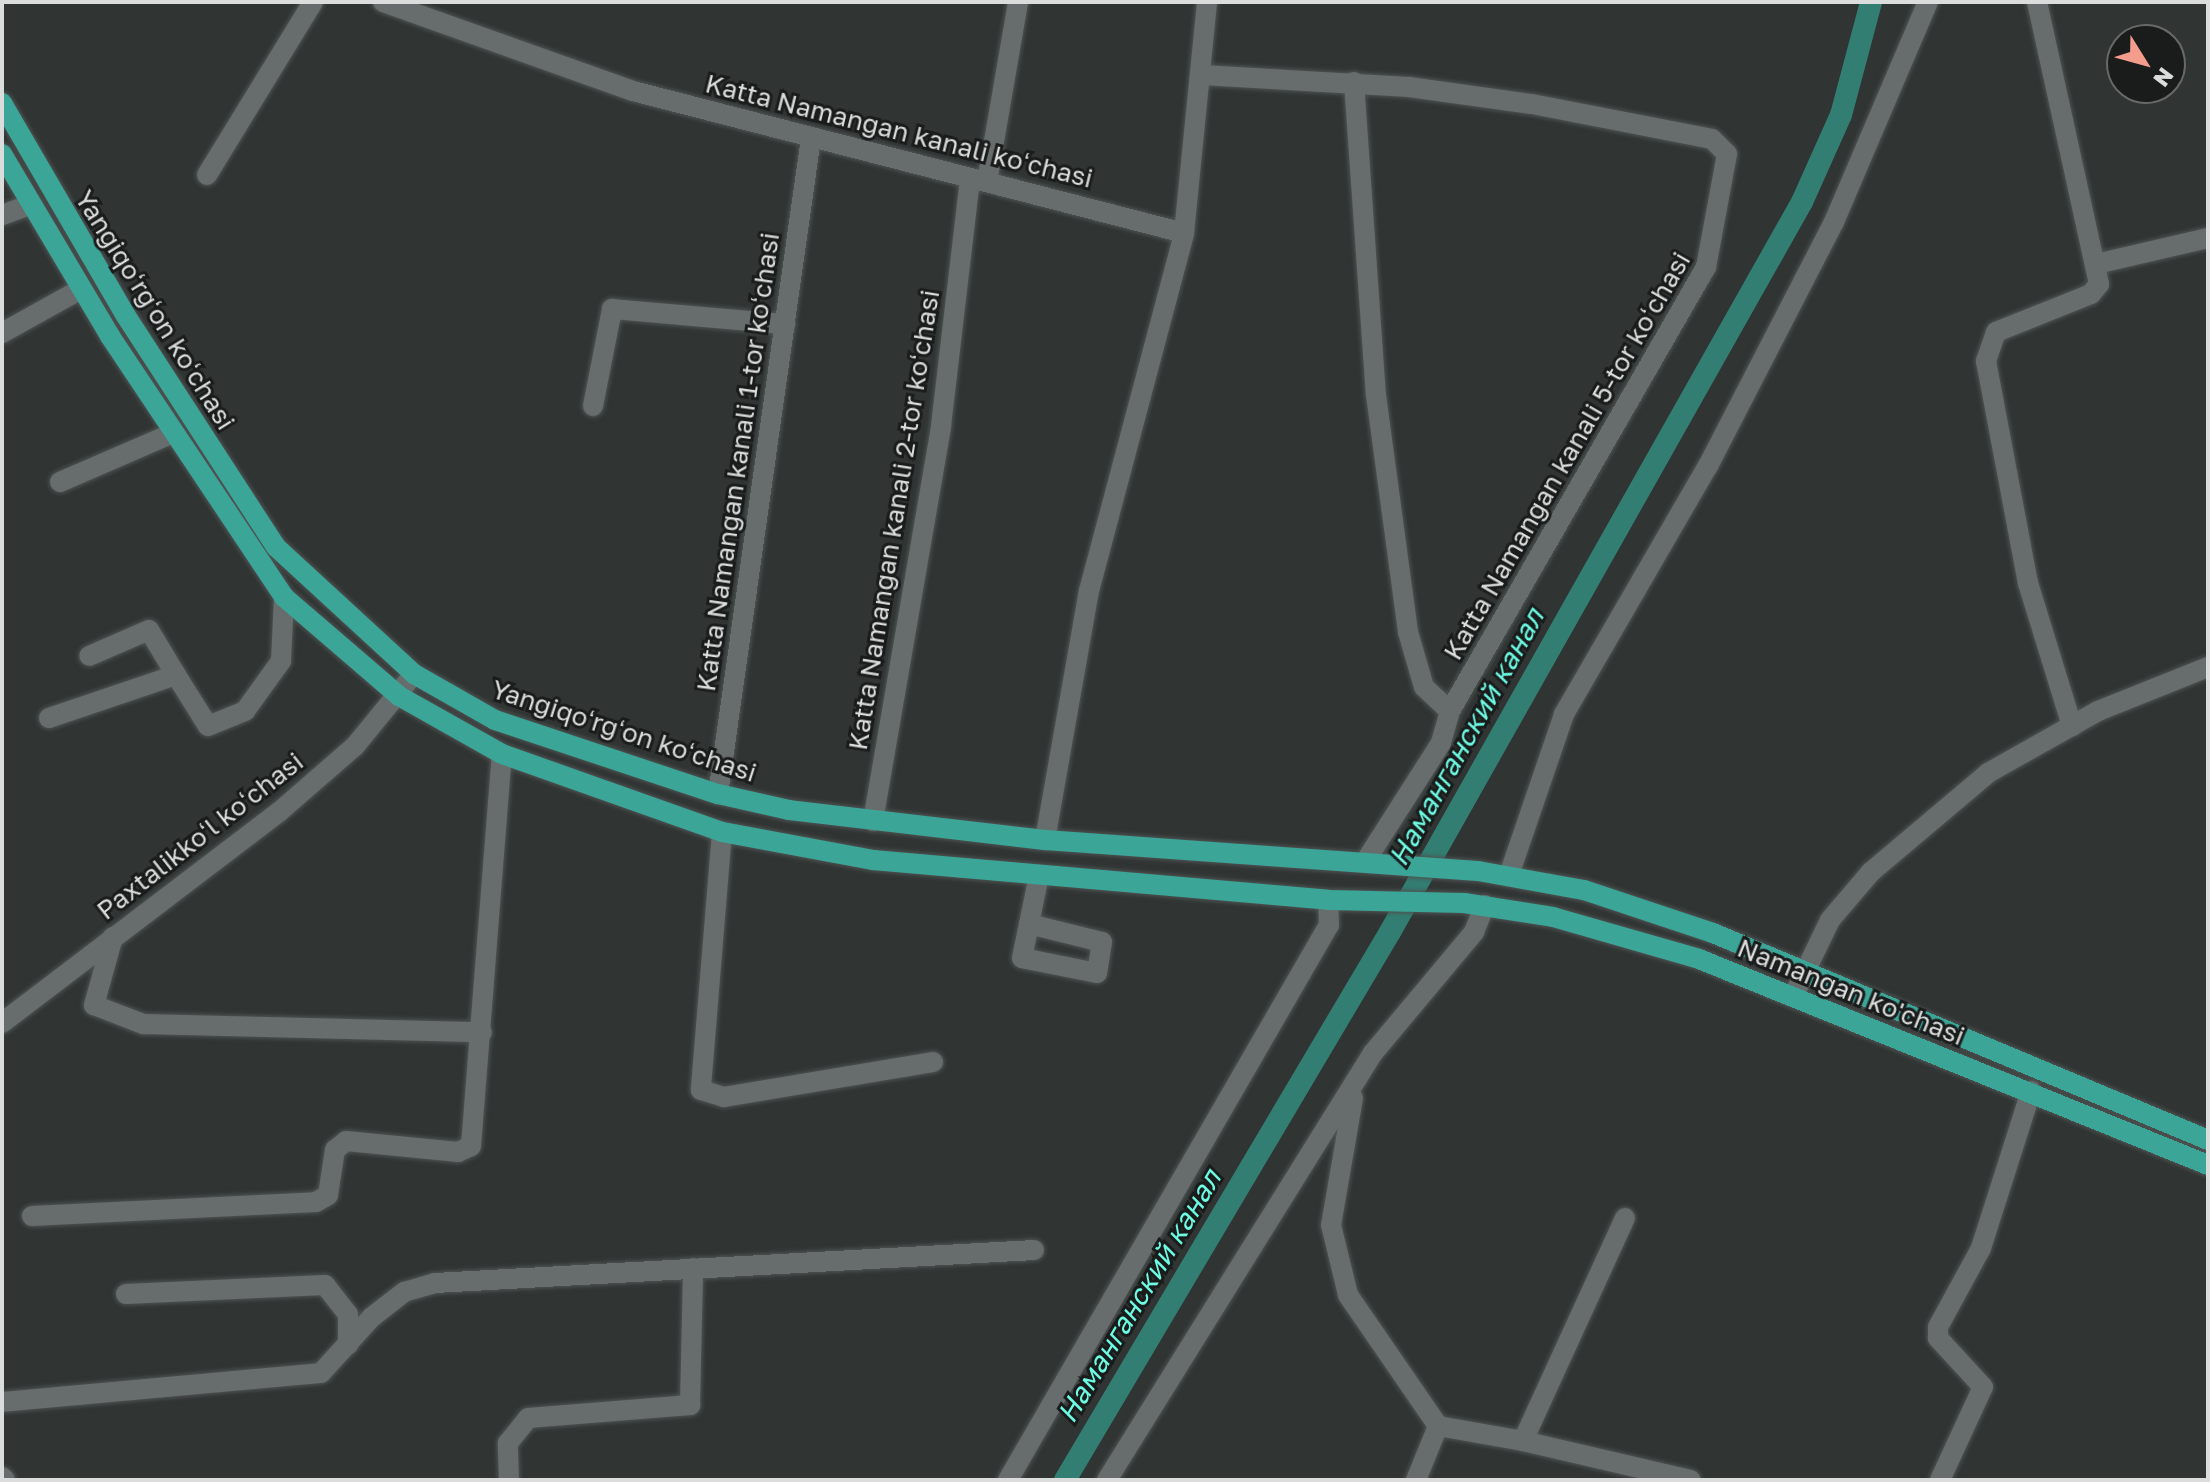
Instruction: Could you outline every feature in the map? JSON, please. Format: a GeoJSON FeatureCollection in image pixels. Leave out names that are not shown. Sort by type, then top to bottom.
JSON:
{"type":"FeatureCollection","features":[{"type":"Feature","properties":{"kind":"main road","name":"Yangiqoʻrgʻon koʻchasi"},"geometry":{"type":"LineString","coordinates":[[2,103],[126,316],[276,547],[414,674],[495,720],[718,794],[873,821],[1045,840],[1478,871]]}},
{"type":"Feature","properties":{"kind":"main road","name":"Yangiqoʻrgʻon koʻchasi"},"geometry":{"type":"LineString","coordinates":[[2,154],[81,289],[173,433],[284,597],[399,696],[502,754],[722,832],[873,860],[1328,900],[1373,900]]}},
{"type":"Feature","properties":{"kind":"main road","name":"Namangan ko'chasi"},"geometry":{"type":"LineString","coordinates":[[1478,871],[1509,875],[1633,904],[1805,971],[2208,1140]]}},
{"type":"Feature","properties":{"kind":"main road","name":"Namangan ko'chasi"},"geometry":{"type":"LineString","coordinates":[[1373,900],[1475,904],[1624,935],[1793,997],[2208,1165]]}},
{"type":"Feature","properties":{"kind":"street"},"geometry":{"type":"LineString","coordinates":[[207,175],[313,2]]}},
{"type":"Feature","properties":{"kind":"street","name":"Katta Namangan kanali koʻchasi"},"geometry":{"type":"LineString","coordinates":[[383,2],[633,91],[1184,233]]}},
{"type":"Feature","properties":{"kind":"street","name":"Katta Namangan kanali 2-tor koʻchasi"},"geometry":{"type":"LineString","coordinates":[[873,821],[941,426],[979,180],[1018,2]]}},
{"type":"Feature","properties":{"kind":"street"},"geometry":{"type":"LineString","coordinates":[[1045,840],[1089,591],[1184,233],[1207,2]]}},
{"type":"Feature","properties":{"kind":"street"},"geometry":{"type":"LineString","coordinates":[[1509,875],[1564,714],[1708,466],[1834,222],[1928,2]]}},
{"type":"Feature","properties":{"kind":"street"},"geometry":{"type":"LineString","coordinates":[[2037,2],[2096,264],[2096,290],[1996,332],[1986,361],[2028,583],[2072,726]]}},
{"type":"Feature","properties":{"kind":"street","name":"Katta Namangan kanali 5-tor koʻchasi"},"geometry":{"type":"LineString","coordinates":[[1202,75],[1354,82],[1532,104],[1712,139],[1727,154],[1706,267],[1450,711],[1441,743],[1365,862]]}},
{"type":"Feature","properties":{"kind":"street"},"geometry":{"type":"LineString","coordinates":[[1354,82],[1376,395],[1408,632],[1424,687],[1450,711]]}},
{"type":"Feature","properties":{"kind":"street","name":"Katta Namangan kanali 1-tor koʻchasi"},"geometry":{"type":"LineString","coordinates":[[718,794],[811,138]]}},
{"type":"Feature","properties":{"kind":"street"},"geometry":{"type":"LineString","coordinates":[[2,215],[30,205]]}},
{"type":"Feature","properties":{"kind":"street"},"geometry":{"type":"LineString","coordinates":[[2096,264],[2208,238]]}},
{"type":"Feature","properties":{"kind":"street"},"geometry":{"type":"LineString","coordinates":[[2,333],[81,289]]}},
{"type":"Feature","properties":{"kind":"street"},"geometry":{"type":"LineString","coordinates":[[593,406],[612,309],[785,324]]}},
{"type":"Feature","properties":{"kind":"street"},"geometry":{"type":"LineString","coordinates":[[60,482],[173,433]]}},
{"type":"Feature","properties":{"kind":"street"},"geometry":{"type":"LineString","coordinates":[[89,656],[149,630],[208,726],[245,711],[281,661],[284,597]]}},
{"type":"Feature","properties":{"kind":"street"},"geometry":{"type":"LineString","coordinates":[[1793,997],[1830,920],[1871,872],[1988,773],[2072,726],[2208,667]]}},
{"type":"Feature","properties":{"kind":"street","name":"Paxtalikkoʻl koʻchasi"},"geometry":{"type":"LineString","coordinates":[[2,1023],[279,812],[399,696],[414,674]]}},
{"type":"Feature","properties":{"kind":"street"},"geometry":{"type":"LineString","coordinates":[[49,718],[176,675]]}},
{"type":"Feature","properties":{"kind":"street"},"geometry":{"type":"LineString","coordinates":[[32,1216],[316,1202],[328,1195],[335,1150],[346,1141],[467,1149],[474,1142],[502,754]]}},
{"type":"Feature","properties":{"kind":"street"},"geometry":{"type":"LineString","coordinates":[[722,832],[701,1090],[724,1097],[933,1062]]}},
{"type":"Feature","properties":{"kind":"street"},"geometry":{"type":"LineString","coordinates":[[1029,924],[1039,875]]}},
{"type":"Feature","properties":{"kind":"street"},"geometry":{"type":"LineString","coordinates":[[1008,1480],[1329,925],[1328,900]]}},
{"type":"Feature","properties":{"kind":"street"},"geometry":{"type":"LineString","coordinates":[[1107,1480],[1402,1015],[1474,932],[1475,904]]}},
{"type":"Feature","properties":{"kind":"street"},"geometry":{"type":"LineString","coordinates":[[113,937],[94,1005],[143,1024],[482,1032]]}},
{"type":"Feature","properties":{"kind":"street"},"geometry":{"type":"LineString","coordinates":[[1355,1086],[1331,1225],[1337,1264],[1348,1295],[1438,1426],[1523,1441],[1691,1480]]}},
{"type":"Feature","properties":{"kind":"street"},"geometry":{"type":"LineString","coordinates":[[1940,1480],[1983,1387],[1938,1338],[1938,1327],[1981,1248],[2031,1091]]}},
{"type":"Feature","properties":{"kind":"street"},"geometry":{"type":"LineString","coordinates":[[1523,1441],[1625,1218]]}},
{"type":"Feature","properties":{"kind":"street"},"geometry":{"type":"LineString","coordinates":[[2,1402],[321,1373],[404,1292],[435,1283],[1034,1250]]}},
{"type":"Feature","properties":{"kind":"street"},"geometry":{"type":"LineString","coordinates":[[509,1480],[508,1443],[528,1418],[690,1405],[693,1268]]}},
{"type":"Feature","properties":{"kind":"street"},"geometry":{"type":"LineString","coordinates":[[126,1294],[325,1285],[348,1314],[348,1345]]}},
{"type":"Feature","properties":{"kind":"street"},"geometry":{"type":"LineString","coordinates":[[1416,1480],[1438,1426]]}},
{"type":"Feature","properties":{"kind":"waterway","name":"Наманганский канал"},"geometry":{"type":"LineString","coordinates":[[1065,1480],[1390,932],[1802,202],[1841,115],[1871,2]]}}]}
